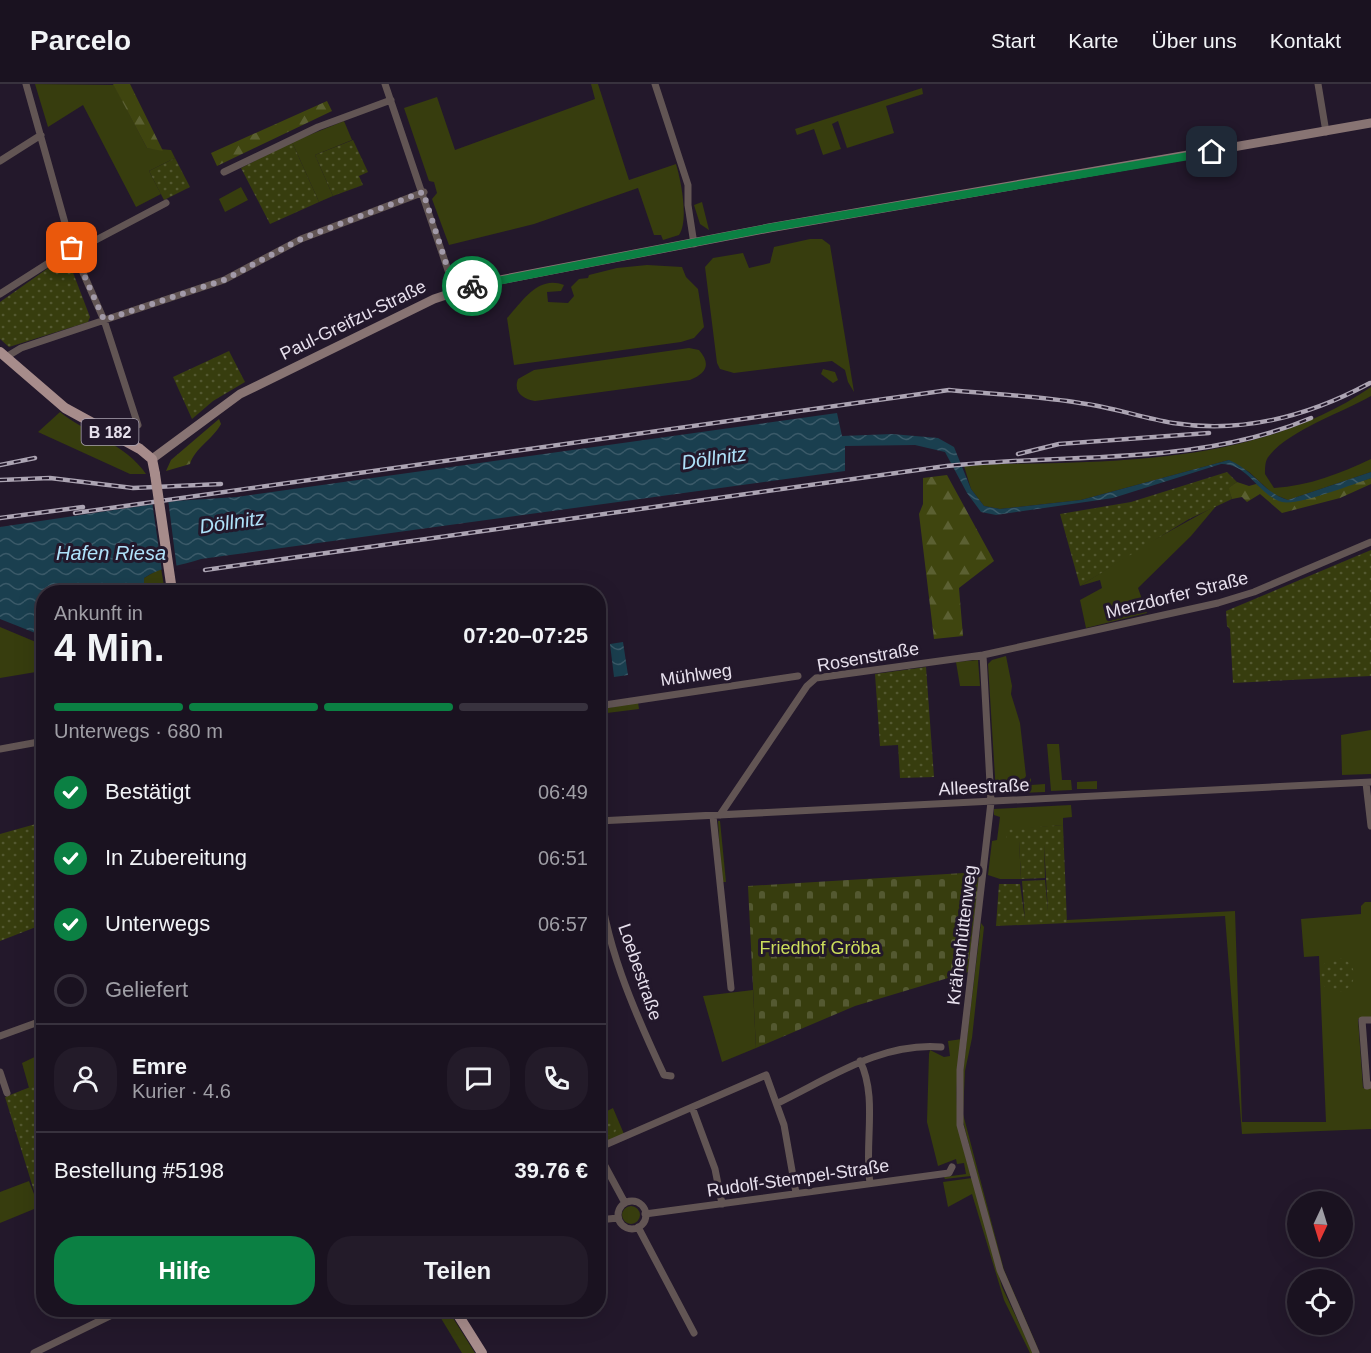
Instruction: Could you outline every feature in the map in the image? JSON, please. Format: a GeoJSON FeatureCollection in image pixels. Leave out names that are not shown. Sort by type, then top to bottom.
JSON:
{"type":"FeatureCollection","features":[{"type":"Feature","properties":{"kind":"main road","name":"Paul-Greifzu-Straße"},"geometry":{"type":"LineString","coordinates":[[152,459],[240,394],[383,323],[455,291],[502,279],[951,195],[1371,123]]}},
{"type":"Feature","properties":{"kind":"main road","name":"B 182"},"geometry":{"type":"LineString","coordinates":[[3,354],[65,408],[126,441],[152,459],[172,585]]}},
{"type":"Feature","properties":{"kind":"main road"},"geometry":{"type":"LineString","coordinates":[[459,1317],[482,1353]]}},
{"type":"Feature","properties":{"kind":"street"},"geometry":{"type":"LineString","coordinates":[[26,84],[72,248],[104,320],[138,425]]}},
{"type":"Feature","properties":{"kind":"street"},"geometry":{"type":"LineString","coordinates":[[385,84],[455,291]]}},
{"type":"Feature","properties":{"kind":"street"},"geometry":{"type":"LineString","coordinates":[[655,84],[688,185],[688,205],[694,244]]}},
{"type":"Feature","properties":{"kind":"street"},"geometry":{"type":"LineString","coordinates":[[1318,84],[1326,132]]}},
{"type":"Feature","properties":{"kind":"street"},"geometry":{"type":"LineString","coordinates":[[224,172],[318,127],[391,100]]}},
{"type":"Feature","properties":{"kind":"street"},"geometry":{"type":"LineString","coordinates":[[0,161],[41,135]]}},
{"type":"Feature","properties":{"kind":"street"},"geometry":{"type":"LineString","coordinates":[[3,354],[224,280],[301,239],[423,192]]}},
{"type":"Feature","properties":{"kind":"street"},"geometry":{"type":"LineString","coordinates":[[0,294],[72,248],[94,241],[166,203]]}},
{"type":"Feature","properties":{"kind":"street","name":"Merzdorfer Straße"},"geometry":{"type":"LineString","coordinates":[[983,655],[1234,599],[1371,542]]}},
{"type":"Feature","properties":{"kind":"street","name":"Krähenhüttenweg"},"geometry":{"type":"LineString","coordinates":[[983,655],[992,802],[960,1070],[960,1125],[1000,1270],[1036,1353]]}},
{"type":"Feature","properties":{"kind":"street","name":"Rosenstraße"},"geometry":{"type":"LineString","coordinates":[[717,815],[807,686],[816,678],[983,655]]}},
{"type":"Feature","properties":{"kind":"street","name":"Mühlweg"},"geometry":{"type":"LineString","coordinates":[[606,705],[798,676]]}},
{"type":"Feature","properties":{"kind":"street"},"geometry":{"type":"LineString","coordinates":[[0,749],[36,742]]}},
{"type":"Feature","properties":{"kind":"street"},"geometry":{"type":"LineString","coordinates":[[1369,782],[1371,826]]}},
{"type":"Feature","properties":{"kind":"street","name":"Alleestraße"},"geometry":{"type":"LineString","coordinates":[[606,821],[1369,782]]}},
{"type":"Feature","properties":{"kind":"street"},"geometry":{"type":"LineString","coordinates":[[717,815],[731,988]]}},
{"type":"Feature","properties":{"kind":"street","name":"Loebestraße"},"geometry":{"type":"LineString","coordinates":[[606,918],[628,990],[664,1075],[670,1076]]}},
{"type":"Feature","properties":{"kind":"street"},"geometry":{"type":"LineString","coordinates":[[1371,1020],[1362,1020],[1367,1086],[1371,1085]]}},
{"type":"Feature","properties":{"kind":"street"},"geometry":{"type":"LineString","coordinates":[[0,1036],[36,1023]]}},
{"type":"Feature","properties":{"kind":"street"},"geometry":{"type":"LineString","coordinates":[[778,1103],[860,1061],[925,1046],[941,1047]]}},
{"type":"Feature","properties":{"kind":"street"},"geometry":{"type":"LineString","coordinates":[[860,1061],[868,1081],[867,1159],[870,1183]]}},
{"type":"Feature","properties":{"kind":"street"},"geometry":{"type":"LineString","coordinates":[[0,1072],[7,1093]]}},
{"type":"Feature","properties":{"kind":"street"},"geometry":{"type":"LineString","coordinates":[[606,1145],[766,1076],[778,1103],[788,1142],[796,1193]]}},
{"type":"Feature","properties":{"kind":"street"},"geometry":{"type":"LineString","coordinates":[[692,1107],[715,1169],[722,1204]]}},
{"type":"Feature","properties":{"kind":"street","name":"Rudolf-Stempel-Straße"},"geometry":{"type":"LineString","coordinates":[[645,1214],[949,1173],[952,1167]]}},
{"type":"Feature","properties":{"kind":"street"},"geometry":{"type":"LineString","coordinates":[[606,1168],[625,1203]]}},
{"type":"Feature","properties":{"kind":"street"},"geometry":{"type":"LineString","coordinates":[[633,1201],[640,1204],[645,1214],[643,1223],[638,1227],[626,1227],[618,1218],[619,1209],[625,1203],[633,1201]]}},
{"type":"Feature","properties":{"kind":"street"},"geometry":{"type":"LineString","coordinates":[[606,1219],[618,1218]]}},
{"type":"Feature","properties":{"kind":"street"},"geometry":{"type":"LineString","coordinates":[[638,1227],[694,1333]]}},
{"type":"Feature","properties":{"kind":"street"},"geometry":{"type":"LineString","coordinates":[[34,1353],[108,1317]]}},
{"type":"Feature","properties":{"kind":"green space"},"geometry":{"type":"Polygon","coordinates":[[[35,84],[114,85],[147,148],[171,150],[175,158],[149,171],[161,194],[136,207],[83,105],[48,127],[35,84]]]}},
{"type":"Feature","properties":{"kind":"green space"},"geometry":{"type":"Polygon","coordinates":[[[113,84],[130,84],[163,151],[147,148],[113,84]]]}},
{"type":"Feature","properties":{"kind":"green space"},"geometry":{"type":"Polygon","coordinates":[[[591,84],[598,84],[629,180],[676,164],[684,211],[679,235],[663,240],[661,235],[654,235],[638,188],[534,224],[449,245],[432,199],[437,193],[434,182],[429,181],[404,108],[437,97],[455,150],[595,99],[591,84]]]}},
{"type":"Feature","properties":{"kind":"green space"},"geometry":{"type":"Polygon","coordinates":[[[922,88],[923,94],[886,106],[894,133],[847,148],[838,121],[832,124],[841,149],[823,155],[814,129],[797,135],[795,129],[922,88]]]}},
{"type":"Feature","properties":{"kind":"green space"},"geometry":{"type":"Polygon","coordinates":[[[327,101],[332,111],[217,166],[211,153],[327,101]]]}},
{"type":"Feature","properties":{"kind":"green space"},"geometry":{"type":"Polygon","coordinates":[[[344,121],[352,140],[315,155],[333,196],[319,202],[292,142],[344,121]]]}},
{"type":"Feature","properties":{"kind":"green space"},"geometry":{"type":"Polygon","coordinates":[[[353,140],[368,172],[359,176],[363,185],[333,196],[315,155],[353,140]]]}},
{"type":"Feature","properties":{"kind":"green space"},"geometry":{"type":"Polygon","coordinates":[[[292,142],[319,202],[270,224],[241,168],[292,142]]]}},
{"type":"Feature","properties":{"kind":"green space"},"geometry":{"type":"Polygon","coordinates":[[[175,158],[190,187],[164,200],[149,171],[175,158]]]}},
{"type":"Feature","properties":{"kind":"green space"},"geometry":{"type":"Polygon","coordinates":[[[241,187],[248,200],[225,212],[219,199],[241,187]]]}},
{"type":"Feature","properties":{"kind":"green space"},"geometry":{"type":"Polygon","coordinates":[[[702,202],[709,230],[700,224],[694,205],[702,202]]]}},
{"type":"Feature","properties":{"kind":"green space"},"geometry":{"type":"Polygon","coordinates":[[[810,239],[822,239],[830,245],[854,392],[845,370],[832,361],[734,373],[720,369],[717,363],[705,267],[713,258],[743,253],[749,268],[770,263],[774,247],[810,239]]]}},
{"type":"Feature","properties":{"kind":"green space"},"geometry":{"type":"Polygon","coordinates":[[[61,259],[69,262],[90,317],[88,322],[9,347],[0,339],[0,302],[61,259]]]}},
{"type":"Feature","properties":{"kind":"green space"},"geometry":{"type":"Polygon","coordinates":[[[647,265],[682,267],[686,277],[698,289],[704,327],[694,338],[681,342],[514,365],[507,318],[532,291],[546,284],[564,285],[561,291],[547,292],[548,302],[568,303],[574,296],[571,287],[579,279],[617,268],[647,265]]]}},
{"type":"Feature","properties":{"kind":"green space"},"geometry":{"type":"Polygon","coordinates":[[[689,348],[699,350],[706,364],[700,374],[690,380],[535,401],[523,397],[517,388],[518,379],[534,370],[689,348]]]}},
{"type":"Feature","properties":{"kind":"green space"},"geometry":{"type":"Polygon","coordinates":[[[229,351],[245,382],[213,401],[192,419],[173,377],[229,351]]]}},
{"type":"Feature","properties":{"kind":"green space"},"geometry":{"type":"Polygon","coordinates":[[[823,369],[835,372],[838,380],[833,383],[821,374],[823,369]]]}},
{"type":"Feature","properties":{"kind":"green space"},"geometry":{"type":"Polygon","coordinates":[[[1371,387],[1371,396],[1302,430],[1278,447],[1267,460],[1265,474],[1274,488],[1300,485],[1324,478],[1371,459],[1371,472],[1288,500],[1273,494],[1249,472],[1229,460],[1081,500],[1000,509],[984,506],[971,489],[964,466],[1141,459],[1222,448],[1299,425],[1336,408],[1371,387]]]}},
{"type":"Feature","properties":{"kind":"green space"},"geometry":{"type":"Polygon","coordinates":[[[60,412],[117,447],[138,464],[146,474],[130,474],[38,432],[60,412]]]}},
{"type":"Feature","properties":{"kind":"green space"},"geometry":{"type":"Polygon","coordinates":[[[219,419],[221,424],[192,458],[190,464],[166,471],[171,460],[219,419]]]}},
{"type":"Feature","properties":{"kind":"green space"},"geometry":{"type":"Polygon","coordinates":[[[1227,472],[1237,482],[1229,488],[1232,499],[1189,519],[1080,586],[1060,514],[1131,502],[1227,472]]]}},
{"type":"Feature","properties":{"kind":"green space"},"geometry":{"type":"Polygon","coordinates":[[[947,475],[994,561],[959,588],[963,636],[934,639],[919,514],[923,504],[923,478],[947,475]]]}},
{"type":"Feature","properties":{"kind":"green space"},"geometry":{"type":"Polygon","coordinates":[[[1371,478],[1371,484],[1340,498],[1282,513],[1260,494],[1247,502],[1242,497],[1232,499],[1228,488],[1237,482],[1249,486],[1256,484],[1280,501],[1297,501],[1371,478]]]}},
{"type":"Feature","properties":{"kind":"green space"},"geometry":{"type":"Polygon","coordinates":[[[1217,505],[1191,536],[1138,588],[1147,613],[1086,628],[1080,600],[1102,588],[1100,580],[1080,586],[1143,546],[1217,505]]]}},
{"type":"Feature","properties":{"kind":"green space"},"geometry":{"type":"Polygon","coordinates":[[[1371,550],[1371,676],[1233,683],[1230,629],[1227,626],[1226,611],[1371,550]]]}},
{"type":"Feature","properties":{"kind":"green space"},"geometry":{"type":"Polygon","coordinates":[[[161,568],[164,585],[144,585],[144,578],[161,568]]]}},
{"type":"Feature","properties":{"kind":"green space"},"geometry":{"type":"Polygon","coordinates":[[[0,627],[36,642],[36,672],[0,678],[0,627]]]}},
{"type":"Feature","properties":{"kind":"green space"},"geometry":{"type":"Polygon","coordinates":[[[1006,656],[1012,686],[1011,694],[1020,723],[1026,776],[1014,794],[996,793],[988,664],[992,660],[1006,656]]]}},
{"type":"Feature","properties":{"kind":"green space"},"geometry":{"type":"Polygon","coordinates":[[[978,660],[980,686],[960,686],[956,662],[978,660]]]}},
{"type":"Feature","properties":{"kind":"green space"},"geometry":{"type":"Polygon","coordinates":[[[926,667],[934,777],[900,778],[898,745],[880,746],[875,674],[926,667]]]}},
{"type":"Feature","properties":{"kind":"green space"},"geometry":{"type":"Polygon","coordinates":[[[638,702],[639,709],[606,713],[606,708],[638,702]]]}},
{"type":"Feature","properties":{"kind":"green space"},"geometry":{"type":"Polygon","coordinates":[[[1371,730],[1371,774],[1342,775],[1341,735],[1371,730]]]}},
{"type":"Feature","properties":{"kind":"green space"},"geometry":{"type":"Polygon","coordinates":[[[1047,744],[1059,744],[1062,780],[1071,780],[1072,790],[1051,791],[1047,744]]]}},
{"type":"Feature","properties":{"kind":"green space"},"geometry":{"type":"Polygon","coordinates":[[[1031,778],[1031,785],[1045,784],[1045,792],[1020,793],[1031,778]]]}},
{"type":"Feature","properties":{"kind":"green space"},"geometry":{"type":"Polygon","coordinates":[[[1097,781],[1097,789],[1077,789],[1077,782],[1097,781]]]}},
{"type":"Feature","properties":{"kind":"green space"},"geometry":{"type":"Polygon","coordinates":[[[1071,805],[1072,817],[1063,818],[1063,825],[1007,830],[1019,840],[1021,879],[1000,879],[988,875],[992,841],[997,840],[1000,817],[994,815],[994,809],[1071,805]]]}},
{"type":"Feature","properties":{"kind":"green space"},"geometry":{"type":"Polygon","coordinates":[[[718,821],[720,821],[726,882],[722,882],[718,821]]]}},
{"type":"Feature","properties":{"kind":"green space"},"geometry":{"type":"Polygon","coordinates":[[[36,824],[36,927],[0,941],[0,834],[36,824]]]}},
{"type":"Feature","properties":{"kind":"green space"},"geometry":{"type":"Polygon","coordinates":[[[1063,825],[1067,923],[996,926],[999,884],[1020,884],[1025,920],[1022,881],[1045,880],[1048,912],[1044,844],[1045,878],[1021,879],[1019,841],[1006,841],[1007,829],[1063,825]]]}},
{"type":"Feature","properties":{"kind":"green space","name":"Friedhof Gröba"},"geometry":{"type":"Polygon","coordinates":[[[980,872],[968,972],[855,1006],[756,1048],[748,886],[980,872]]]}},
{"type":"Feature","properties":{"kind":"green space"},"geometry":{"type":"Polygon","coordinates":[[[1365,902],[1371,902],[1371,1018],[1358,1019],[1363,1088],[1371,1088],[1371,1129],[1242,1134],[1225,916],[1067,923],[1067,920],[1235,911],[1242,1122],[1326,1122],[1319,956],[1304,957],[1301,919],[1361,914],[1361,906],[1365,902]]]}},
{"type":"Feature","properties":{"kind":"green space"},"geometry":{"type":"Polygon","coordinates":[[[981,923],[984,927],[972,1038],[965,1071],[963,1114],[1004,1270],[1040,1353],[1018,1310],[1002,1270],[961,1114],[963,1071],[981,923]]]}},
{"type":"Feature","properties":{"kind":"green space"},"geometry":{"type":"Polygon","coordinates":[[[1337,958],[1349,963],[1354,975],[1349,987],[1337,992],[1325,987],[1320,975],[1325,963],[1337,958]]]}},
{"type":"Feature","properties":{"kind":"green space"},"geometry":{"type":"Polygon","coordinates":[[[753,990],[756,1048],[722,1062],[703,996],[753,990]]]}},
{"type":"Feature","properties":{"kind":"green space"},"geometry":{"type":"Polygon","coordinates":[[[962,1039],[957,1076],[957,1108],[971,1176],[945,1179],[944,1177],[966,1174],[964,1163],[957,1164],[956,1159],[938,1166],[927,1122],[929,1054],[930,1050],[944,1057],[950,1056],[948,1041],[962,1039]]]}},
{"type":"Feature","properties":{"kind":"green space"},"geometry":{"type":"Polygon","coordinates":[[[36,1056],[36,1085],[29,1088],[22,1063],[36,1056]]]}},
{"type":"Feature","properties":{"kind":"green space"},"geometry":{"type":"Polygon","coordinates":[[[36,1085],[36,1197],[5,1097],[36,1085]]]}},
{"type":"Feature","properties":{"kind":"green space"},"geometry":{"type":"Polygon","coordinates":[[[613,1108],[624,1134],[606,1141],[606,1134],[612,1120],[606,1121],[606,1112],[613,1108]]]}},
{"type":"Feature","properties":{"kind":"green space"},"geometry":{"type":"Polygon","coordinates":[[[606,1119],[611,1119],[616,1124],[614,1133],[606,1135],[606,1119]]]}},
{"type":"Feature","properties":{"kind":"green space"},"geometry":{"type":"Polygon","coordinates":[[[972,1178],[1002,1287],[1033,1353],[1030,1353],[1004,1300],[972,1194],[948,1207],[943,1182],[972,1178]]]}},
{"type":"Feature","properties":{"kind":"green space"},"geometry":{"type":"Polygon","coordinates":[[[29,1181],[36,1199],[36,1208],[0,1223],[0,1192],[29,1181]]]}},
{"type":"Feature","properties":{"kind":"green space"},"geometry":{"type":"Polygon","coordinates":[[[627,1206],[635,1206],[640,1211],[638,1222],[627,1224],[622,1219],[622,1211],[627,1206]]]}},
{"type":"Feature","properties":{"kind":"green space"},"geometry":{"type":"Polygon","coordinates":[[[440,1317],[452,1317],[475,1353],[462,1353],[440,1317]]]}},
{"type":"Feature","properties":{"kind":"water","name":"Hafen Riesa"},"geometry":{"type":"Polygon","coordinates":[[[837,413],[842,436],[892,434],[938,438],[954,447],[971,489],[984,506],[1000,509],[1081,500],[1229,460],[1245,469],[1272,492],[1288,500],[1371,472],[1371,478],[1339,489],[1300,501],[1282,502],[1266,493],[1239,469],[1221,464],[1113,498],[996,515],[981,512],[967,493],[945,452],[915,445],[845,446],[845,471],[201,559],[151,574],[144,578],[144,585],[36,585],[36,633],[0,619],[0,527],[175,501],[237,497],[837,413]]]}},
{"type":"Feature","properties":{"kind":"water"},"geometry":{"type":"Polygon","coordinates":[[[623,642],[628,675],[614,677],[610,644],[623,642]]]}},
{"type":"Feature","properties":{"kind":"pier"},"geometry":{"type":"Polygon","coordinates":[[[168,499],[177,570],[162,571],[152,501],[168,499]]]}},
{"type":"Feature","properties":{"kind":"railway"},"geometry":{"type":"LineString","coordinates":[[75,513],[949,390],[1064,401],[1104,407],[1173,423],[1225,426],[1275,420],[1299,413],[1347,395],[1370,383]]}},
{"type":"Feature","properties":{"kind":"railway"},"geometry":{"type":"LineString","coordinates":[[205,570],[939,467],[1174,452],[1221,445],[1266,434],[1311,418]]}},
{"type":"Feature","properties":{"kind":"railway"},"geometry":{"type":"LineString","coordinates":[[1018,454],[1059,444],[1209,433]]}},
{"type":"Feature","properties":{"kind":"railway"},"geometry":{"type":"LineString","coordinates":[[0,465],[35,458]]}},
{"type":"Feature","properties":{"kind":"railway"},"geometry":{"type":"LineString","coordinates":[[0,480],[50,478],[133,488],[221,484]]}},
{"type":"Feature","properties":{"kind":"railway"},"geometry":{"type":"LineString","coordinates":[[0,518],[83,507]]}},
{"type":"Feature","properties":{"kind":"way so far"},"geometry":{"type":"LineString","coordinates":[[72,248],[104,320],[224,280],[301,239],[423,192],[455,291],[472,286]]}},
{"type":"Feature","properties":{"kind":"route"},"geometry":{"type":"LineString","coordinates":[[472,286],[768,228],[1060,176],[1087,174],[1212,152]]}},
{"type":"Feature","properties":{"kind":"water label","name":"Döllnitz"},"geometry":{"type":"Point","coordinates":[714,458]}},
{"type":"Feature","properties":{"kind":"water label","name":"Döllnitz"},"geometry":{"type":"Point","coordinates":[232,522]}}]}
